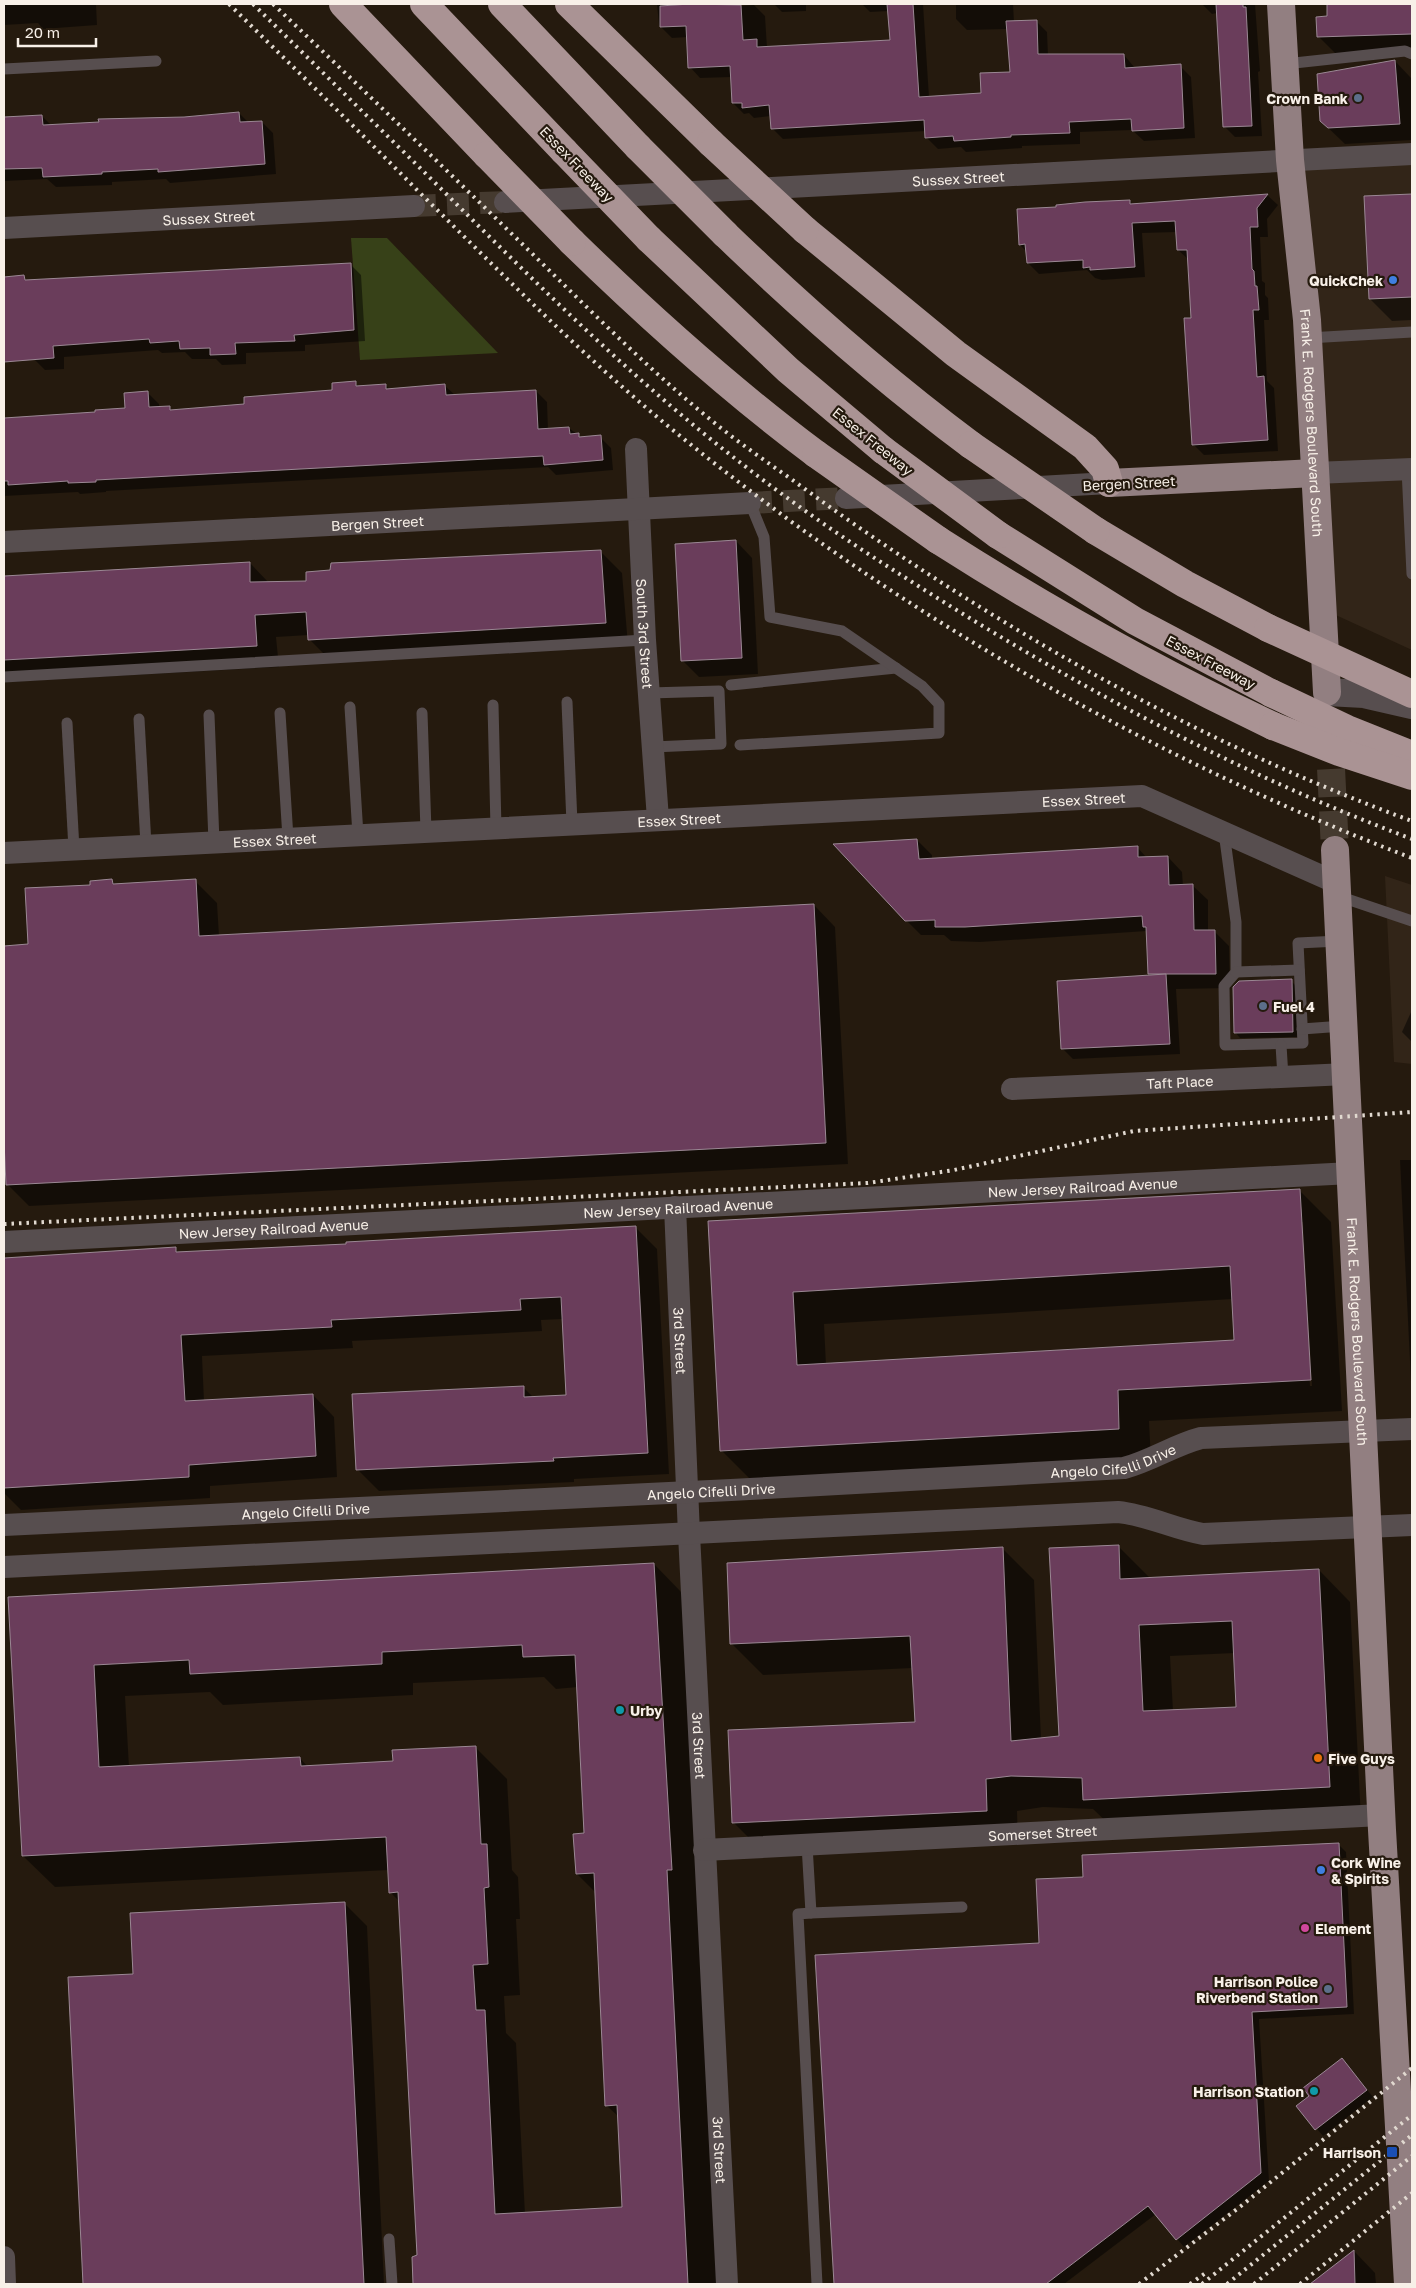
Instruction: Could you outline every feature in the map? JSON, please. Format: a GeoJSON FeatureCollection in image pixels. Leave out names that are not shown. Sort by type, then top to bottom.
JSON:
{"type":"FeatureCollection","features":[{"type":"Feature","properties":{"kind":"highway"},"geometry":{"type":"LineString","coordinates":[[343,4],[572,242],[676,341],[754,407],[816,454],[938,540],[995,576],[1162,672],[1273,726],[1338,752],[1412,776]]}},
{"type":"Feature","properties":{"kind":"highway","name":"Essex Freeway"},"geometry":{"type":"LineString","coordinates":[[424,4],[649,239],[788,370],[883,450],[998,535],[1135,621],[1271,693],[1347,729],[1412,755]]}},
{"type":"Feature","properties":{"kind":"highway"},"geometry":{"type":"LineString","coordinates":[[502,4],[638,147],[725,234],[873,369],[970,445],[1096,531],[1185,584],[1268,628],[1412,694]]}},
{"type":"Feature","properties":{"kind":"highway"},"geometry":{"type":"LineString","coordinates":[[569,4],[711,143],[805,230],[956,354],[1081,443],[1105,469],[1109,483]]}},
{"type":"Feature","properties":{"kind":"main road","name":"Frank E. Rodgers Boulevard South"},"geometry":{"type":"LineString","coordinates":[[1281,4],[1290,160],[1308,338],[1327,692]]}},
{"type":"Feature","properties":{"kind":"main road","name":"Bergen Street"},"geometry":{"type":"LineString","coordinates":[[1109,483],[1316,474]]}},
{"type":"Feature","properties":{"kind":"main road","name":"Frank E. Rodgers Boulevard South"},"geometry":{"type":"LineString","coordinates":[[1335,850],[1382,1822],[1408,2284]]}},
{"type":"Feature","properties":{"kind":"street","name":"Sussex Street"},"geometry":{"type":"LineString","coordinates":[[504,202],[1412,154]]}},
{"type":"Feature","properties":{"kind":"street","name":"Sussex Street"},"geometry":{"type":"LineString","coordinates":[[4,228],[414,206]]}},
{"type":"Feature","properties":{"kind":"street","name":"South 3rd Street"},"geometry":{"type":"LineString","coordinates":[[636,449],[645,640],[658,819]]}},
{"type":"Feature","properties":{"kind":"street","name":"Bergen Street"},"geometry":{"type":"LineString","coordinates":[[1316,474],[1409,469]]}},
{"type":"Feature","properties":{"kind":"street","name":"Bergen Street"},"geometry":{"type":"LineString","coordinates":[[846,498],[1109,483]]}},
{"type":"Feature","properties":{"kind":"street","name":"Bergen Street"},"geometry":{"type":"LineString","coordinates":[[4,542],[750,503]]}},
{"type":"Feature","properties":{"kind":"street"},"geometry":{"type":"LineString","coordinates":[[1327,692],[1364,694],[1412,705]]}},
{"type":"Feature","properties":{"kind":"street","name":"Essex Street"},"geometry":{"type":"LineString","coordinates":[[4,853],[1142,796],[1224,832],[1337,890]]}},
{"type":"Feature","properties":{"kind":"street","name":"Taft Place"},"geometry":{"type":"LineString","coordinates":[[1012,1089],[1347,1074]]}},
{"type":"Feature","properties":{"kind":"street","name":"New Jersey Railroad Avenue"},"geometry":{"type":"LineString","coordinates":[[4,1242],[1351,1174]]}},
{"type":"Feature","properties":{"kind":"street","name":"3rd Street"},"geometry":{"type":"LineString","coordinates":[[675,1207],[704,1850],[727,2284]]}},
{"type":"Feature","properties":{"kind":"street","name":"Angelo Cifelli Drive"},"geometry":{"type":"LineString","coordinates":[[4,1524],[687,1492],[1124,1468],[1139,1464],[1185,1442],[1201,1438],[1412,1429]]}},
{"type":"Feature","properties":{"kind":"street"},"geometry":{"type":"LineString","coordinates":[[4,1567],[1118,1512],[1138,1514],[1181,1530],[1203,1534],[1412,1524]]}},
{"type":"Feature","properties":{"kind":"street","name":"Somerset Street"},"geometry":{"type":"LineString","coordinates":[[704,1850],[807,1844],[1382,1822]]}},
{"type":"Feature","properties":{"kind":"street"},"geometry":{"type":"LineString","coordinates":[[4,2257],[5,2284]]}},
{"type":"Feature","properties":{"kind":"lane"},"geometry":{"type":"LineString","coordinates":[[1285,64],[1405,52],[1412,54]]}},
{"type":"Feature","properties":{"kind":"lane"},"geometry":{"type":"LineString","coordinates":[[4,69],[156,61]]}},
{"type":"Feature","properties":{"kind":"lane"},"geometry":{"type":"LineString","coordinates":[[1308,338],[1412,332]]}},
{"type":"Feature","properties":{"kind":"lane"},"geometry":{"type":"LineString","coordinates":[[1409,469],[1412,574]]}},
{"type":"Feature","properties":{"kind":"lane"},"geometry":{"type":"LineString","coordinates":[[740,746],[939,733],[939,704],[922,686],[896,668],[842,631],[770,617],[764,538],[750,503]]}},
{"type":"Feature","properties":{"kind":"lane"},"geometry":{"type":"LineString","coordinates":[[4,677],[645,640]]}},
{"type":"Feature","properties":{"kind":"lane"},"geometry":{"type":"LineString","coordinates":[[732,685],[896,668]]}},
{"type":"Feature","properties":{"kind":"lane"},"geometry":{"type":"LineString","coordinates":[[649,693],[719,691],[721,744],[652,747]]}},
{"type":"Feature","properties":{"kind":"lane"},"geometry":{"type":"LineString","coordinates":[[567,702],[572,824]]}},
{"type":"Feature","properties":{"kind":"lane"},"geometry":{"type":"LineString","coordinates":[[493,705],[496,828]]}},
{"type":"Feature","properties":{"kind":"lane"},"geometry":{"type":"LineString","coordinates":[[350,706],[358,834]]}},
{"type":"Feature","properties":{"kind":"lane"},"geometry":{"type":"LineString","coordinates":[[280,713],[288,838]]}},
{"type":"Feature","properties":{"kind":"lane"},"geometry":{"type":"LineString","coordinates":[[422,714],[426,831]]}},
{"type":"Feature","properties":{"kind":"lane"},"geometry":{"type":"LineString","coordinates":[[209,715],[214,842]]}},
{"type":"Feature","properties":{"kind":"lane"},"geometry":{"type":"LineString","coordinates":[[138,719],[146,845]]}},
{"type":"Feature","properties":{"kind":"lane"},"geometry":{"type":"LineString","coordinates":[[67,723],[74,849]]}},
{"type":"Feature","properties":{"kind":"lane"},"geometry":{"type":"LineString","coordinates":[[1224,832],[1236,922],[1236,972],[1224,986],[1225,1045],[1303,1043],[1298,944],[1340,941]]}},
{"type":"Feature","properties":{"kind":"lane"},"geometry":{"type":"LineString","coordinates":[[1337,890],[1412,921]]}},
{"type":"Feature","properties":{"kind":"lane"},"geometry":{"type":"LineString","coordinates":[[1236,972],[1261,976],[1299,970]]}},
{"type":"Feature","properties":{"kind":"lane"},"geometry":{"type":"LineString","coordinates":[[1302,1029],[1344,1026]]}},
{"type":"Feature","properties":{"kind":"lane"},"geometry":{"type":"LineString","coordinates":[[1263,1032],[1263,1045]]}},
{"type":"Feature","properties":{"kind":"lane"},"geometry":{"type":"LineString","coordinates":[[1281,1045],[1283,1077]]}},
{"type":"Feature","properties":{"kind":"lane"},"geometry":{"type":"LineString","coordinates":[[807,1844],[811,1913]]}},
{"type":"Feature","properties":{"kind":"lane"},"geometry":{"type":"LineString","coordinates":[[817,2284],[798,1914],[962,1907]]}},
{"type":"Feature","properties":{"kind":"lane"},"geometry":{"type":"LineString","coordinates":[[389,2239],[392,2284]]}},
{"type":"Feature","properties":{"kind":"shaded area"},"geometry":{"type":"Polygon","coordinates":[[[1412,160],[1412,650],[1327,611],[1301,165],[1412,160]]]}},
{"type":"Feature","properties":{"kind":"shaded area"},"geometry":{"type":"Polygon","coordinates":[[[1385,876],[1412,885],[1412,1064],[1394,1062],[1385,876]]]}},
{"type":"Feature","properties":{"kind":"green space"},"geometry":{"type":"Polygon","coordinates":[[[351,238],[387,238],[498,353],[360,360],[351,238]]]}},
{"type":"Feature","properties":{"kind":"building"},"geometry":{"type":"Polygon","coordinates":[[[690,4],[741,5],[743,40],[757,39],[757,47],[890,40],[887,4],[913,4],[919,97],[981,93],[980,73],[1010,72],[1006,21],[1037,20],[1038,54],[1124,54],[1125,68],[1181,64],[1184,128],[1132,131],[1131,119],[1069,122],[1070,133],[1011,135],[1011,137],[954,141],[953,136],[925,138],[924,120],[771,129],[769,105],[742,108],[742,103],[732,103],[730,66],[688,68],[686,26],[660,27],[660,6],[690,4]]]}},
{"type":"Feature","properties":{"kind":"building"},"geometry":{"type":"Polygon","coordinates":[[[1216,4],[1243,4],[1243,7],[1246,7],[1252,126],[1223,127],[1216,4]]]}},
{"type":"Feature","properties":{"kind":"building"},"geometry":{"type":"Polygon","coordinates":[[[1327,4],[1412,4],[1412,34],[1317,37],[1316,17],[1327,16],[1327,4]]]}},
{"type":"Feature","properties":{"kind":"building","name":"Crown Bank"},"geometry":{"type":"Polygon","coordinates":[[[1395,60],[1400,124],[1328,128],[1320,121],[1317,74],[1395,60]]]}},
{"type":"Feature","properties":{"kind":"building"},"geometry":{"type":"Polygon","coordinates":[[[239,112],[240,122],[262,121],[265,164],[158,172],[158,169],[43,177],[42,168],[4,169],[4,117],[42,115],[43,125],[99,122],[98,119],[184,117],[239,112]]]}},
{"type":"Feature","properties":{"kind":"building"},"geometry":{"type":"Polygon","coordinates":[[[1268,194],[1257,208],[1258,227],[1250,227],[1252,269],[1254,271],[1255,286],[1257,286],[1259,310],[1253,310],[1257,377],[1264,376],[1268,440],[1192,445],[1184,318],[1191,318],[1187,250],[1177,250],[1175,221],[1132,223],[1135,267],[1090,270],[1090,267],[1083,268],[1083,260],[1027,263],[1025,244],[1019,245],[1017,209],[1056,207],[1056,205],[1085,202],[1130,200],[1130,204],[1268,194]]]}},
{"type":"Feature","properties":{"kind":"building"},"geometry":{"type":"Polygon","coordinates":[[[1412,194],[1412,297],[1369,299],[1364,196],[1412,194]]]}},
{"type":"Feature","properties":{"kind":"building"},"geometry":{"type":"Polygon","coordinates":[[[351,263],[354,330],[294,335],[295,341],[235,343],[236,354],[210,355],[210,348],[180,349],[179,341],[150,343],[149,339],[53,346],[54,358],[4,362],[4,277],[24,275],[25,280],[351,263]]]}},
{"type":"Feature","properties":{"kind":"building"},"geometry":{"type":"Polygon","coordinates":[[[356,381],[356,386],[386,384],[386,389],[445,384],[446,395],[536,390],[538,429],[569,427],[570,434],[579,433],[579,437],[601,435],[603,460],[544,465],[543,456],[96,480],[96,482],[68,483],[68,481],[8,485],[8,481],[4,481],[4,418],[95,412],[95,410],[125,408],[124,393],[148,391],[149,407],[170,406],[170,410],[244,404],[244,397],[332,390],[332,383],[356,381]]]}},
{"type":"Feature","properties":{"kind":"building"},"geometry":{"type":"Polygon","coordinates":[[[736,540],[742,658],[681,661],[675,544],[736,540]]]}},
{"type":"Feature","properties":{"kind":"building"},"geometry":{"type":"Polygon","coordinates":[[[601,550],[606,623],[308,640],[306,612],[255,615],[257,646],[4,660],[4,576],[250,562],[250,582],[306,581],[306,572],[330,570],[331,563],[601,550]]]}},
{"type":"Feature","properties":{"kind":"building"},"geometry":{"type":"Polygon","coordinates":[[[917,839],[919,859],[1138,846],[1138,857],[1168,856],[1169,885],[1193,884],[1194,930],[1215,930],[1216,974],[1148,974],[1146,927],[1143,927],[1142,916],[965,927],[935,927],[935,920],[905,921],[833,844],[917,839]]]}},
{"type":"Feature","properties":{"kind":"building"},"geometry":{"type":"Polygon","coordinates":[[[112,879],[113,884],[196,879],[199,936],[814,904],[826,1143],[6,1185],[4,1141],[4,946],[28,944],[25,888],[90,885],[90,881],[112,879]]]}},
{"type":"Feature","properties":{"kind":"building"},"geometry":{"type":"Polygon","coordinates":[[[1166,974],[1170,1044],[1061,1049],[1057,981],[1166,974]]]}},
{"type":"Feature","properties":{"kind":"building","name":"Fuel 4"},"geometry":{"type":"Polygon","coordinates":[[[1292,979],[1293,1032],[1234,1033],[1233,987],[1239,981],[1292,979]]]}},
{"type":"Feature","properties":{"kind":"building"},"geometry":{"type":"Polygon","coordinates":[[[1300,1189],[1311,1380],[1118,1390],[1119,1429],[720,1451],[708,1221],[1300,1189]],[[1230,1266],[793,1292],[797,1365],[1234,1340],[1230,1266]]]}},
{"type":"Feature","properties":{"kind":"building"},"geometry":{"type":"Polygon","coordinates":[[[636,1226],[648,1453],[553,1458],[554,1461],[356,1470],[352,1394],[524,1386],[524,1397],[566,1395],[561,1297],[520,1299],[521,1310],[331,1320],[332,1327],[181,1335],[185,1401],[313,1394],[316,1456],[189,1465],[189,1477],[4,1488],[4,1258],[176,1247],[176,1252],[346,1244],[346,1242],[636,1226]]]}},
{"type":"Feature","properties":{"kind":"building"},"geometry":{"type":"Polygon","coordinates":[[[1119,1545],[1120,1579],[1319,1569],[1330,1787],[1083,1800],[1082,1778],[1011,1776],[986,1779],[987,1811],[732,1823],[728,1730],[915,1722],[910,1636],[730,1644],[727,1563],[1003,1547],[1011,1741],[1059,1736],[1049,1548],[1119,1545]],[[1232,1621],[1139,1625],[1143,1711],[1236,1707],[1232,1621]]]}},
{"type":"Feature","properties":{"kind":"building","name":"Urby"},"geometry":{"type":"Polygon","coordinates":[[[654,1563],[672,1870],[667,1870],[688,2284],[413,2284],[412,2257],[417,2255],[398,1892],[389,1893],[386,1837],[22,1856],[8,1597],[654,1563]],[[522,1645],[382,1652],[382,1664],[190,1674],[189,1660],[94,1665],[99,1767],[300,1757],[301,1766],[393,1761],[392,1750],[476,1746],[481,1844],[487,1844],[489,1887],[484,1888],[488,1964],[473,1965],[476,2010],[485,2010],[495,2214],[622,2207],[617,2105],[605,2106],[594,1873],[576,1874],[573,1834],[584,1833],[575,1655],[523,1657],[522,1645]]]}},
{"type":"Feature","properties":{"kind":"building"},"geometry":{"type":"Polygon","coordinates":[[[1339,1843],[1347,2007],[1252,2012],[1261,2173],[1176,2240],[1148,2206],[1046,2284],[834,2284],[815,1955],[1039,1943],[1036,1879],[1083,1877],[1082,1855],[1339,1843]]]}},
{"type":"Feature","properties":{"kind":"building"},"geometry":{"type":"Polygon","coordinates":[[[345,1902],[364,2284],[83,2284],[68,1977],[133,1974],[130,1913],[345,1902]]]}},
{"type":"Feature","properties":{"kind":"building"},"geometry":{"type":"Polygon","coordinates":[[[1342,2058],[1367,2090],[1315,2130],[1296,2106],[1309,2096],[1303,2088],[1342,2058]]]}},
{"type":"Feature","properties":{"kind":"building"},"geometry":{"type":"Polygon","coordinates":[[[1354,2250],[1355,2284],[1310,2284],[1354,2250]]]}},
{"type":"Feature","properties":{"kind":"tunnel"},"geometry":{"type":"LineString","coordinates":[[414,206],[505,202]]}},
{"type":"Feature","properties":{"kind":"tunnel"},"geometry":{"type":"LineString","coordinates":[[750,503],[846,498]]}},
{"type":"Feature","properties":{"kind":"tunnel"},"geometry":{"type":"LineString","coordinates":[[1329,727],[1335,850]]}},
{"type":"Feature","properties":{"kind":"railway"},"geometry":{"type":"LineString","coordinates":[[229,4],[495,268],[574,343],[667,425],[789,520],[936,620],[1090,710],[1168,751],[1248,789],[1412,858]]}},
{"type":"Feature","properties":{"kind":"railway"},"geometry":{"type":"LineString","coordinates":[[253,4],[509,256],[633,373],[749,470],[808,513],[959,612],[1148,720],[1278,784],[1412,839]]}},
{"type":"Feature","properties":{"kind":"railway"},"geometry":{"type":"LineString","coordinates":[[273,4],[635,353],[724,431],[751,451],[889,548],[960,594],[1105,680],[1180,720],[1256,757],[1412,821]]}},
{"type":"Feature","properties":{"kind":"railway"},"geometry":{"type":"LineString","coordinates":[[4,1224],[868,1183],[954,1170],[1134,1131],[1412,1112]]}},
{"type":"Feature","properties":{"kind":"railway"},"geometry":{"type":"LineString","coordinates":[[1139,2284],[1241,2206],[1412,2068]]}},
{"type":"Feature","properties":{"kind":"railway"},"geometry":{"type":"LineString","coordinates":[[1202,2284],[1412,2115]]}},
{"type":"Feature","properties":{"kind":"railway"},"geometry":{"type":"LineString","coordinates":[[1227,2284],[1412,2135]]}},
{"type":"Feature","properties":{"kind":"railway"},"geometry":{"type":"LineString","coordinates":[[1254,2284],[1412,2156]]}},
{"type":"Feature","properties":{"kind":"railway"},"geometry":{"type":"LineString","coordinates":[[1300,2284],[1412,2193]]}},
{"type":"Feature","properties":{"kind":"railway"},"geometry":{"type":"LineString","coordinates":[[1190,2284],[1207,2272]]}},
{"type":"Feature","properties":{"kind":"place","name":"Crown Bank"},"geometry":{"type":"Point","coordinates":[1358,98]}},
{"type":"Feature","properties":{"kind":"place","name":"QuickChek"},"geometry":{"type":"Point","coordinates":[1393,280]}},
{"type":"Feature","properties":{"kind":"place","name":"Fuel 4"},"geometry":{"type":"Point","coordinates":[1263,1006]}},
{"type":"Feature","properties":{"kind":"place","name":"Urby"},"geometry":{"type":"Point","coordinates":[620,1710]}},
{"type":"Feature","properties":{"kind":"place","name":"Five Guys"},"geometry":{"type":"Point","coordinates":[1318,1758]}},
{"type":"Feature","properties":{"kind":"place","name":"Cork Wine & Spirits"},"geometry":{"type":"Point","coordinates":[1321,1870]}},
{"type":"Feature","properties":{"kind":"place","name":"Element"},"geometry":{"type":"Point","coordinates":[1305,1928]}},
{"type":"Feature","properties":{"kind":"place","name":"Harrison Police Riverbend Station"},"geometry":{"type":"Point","coordinates":[1328,1989]}},
{"type":"Feature","properties":{"kind":"place","name":"Harrison Station"},"geometry":{"type":"Point","coordinates":[1314,2091]}},
{"type":"Feature","properties":{"kind":"place","name":"Harrison"},"geometry":{"type":"Point","coordinates":[1392,2152]}}]}
